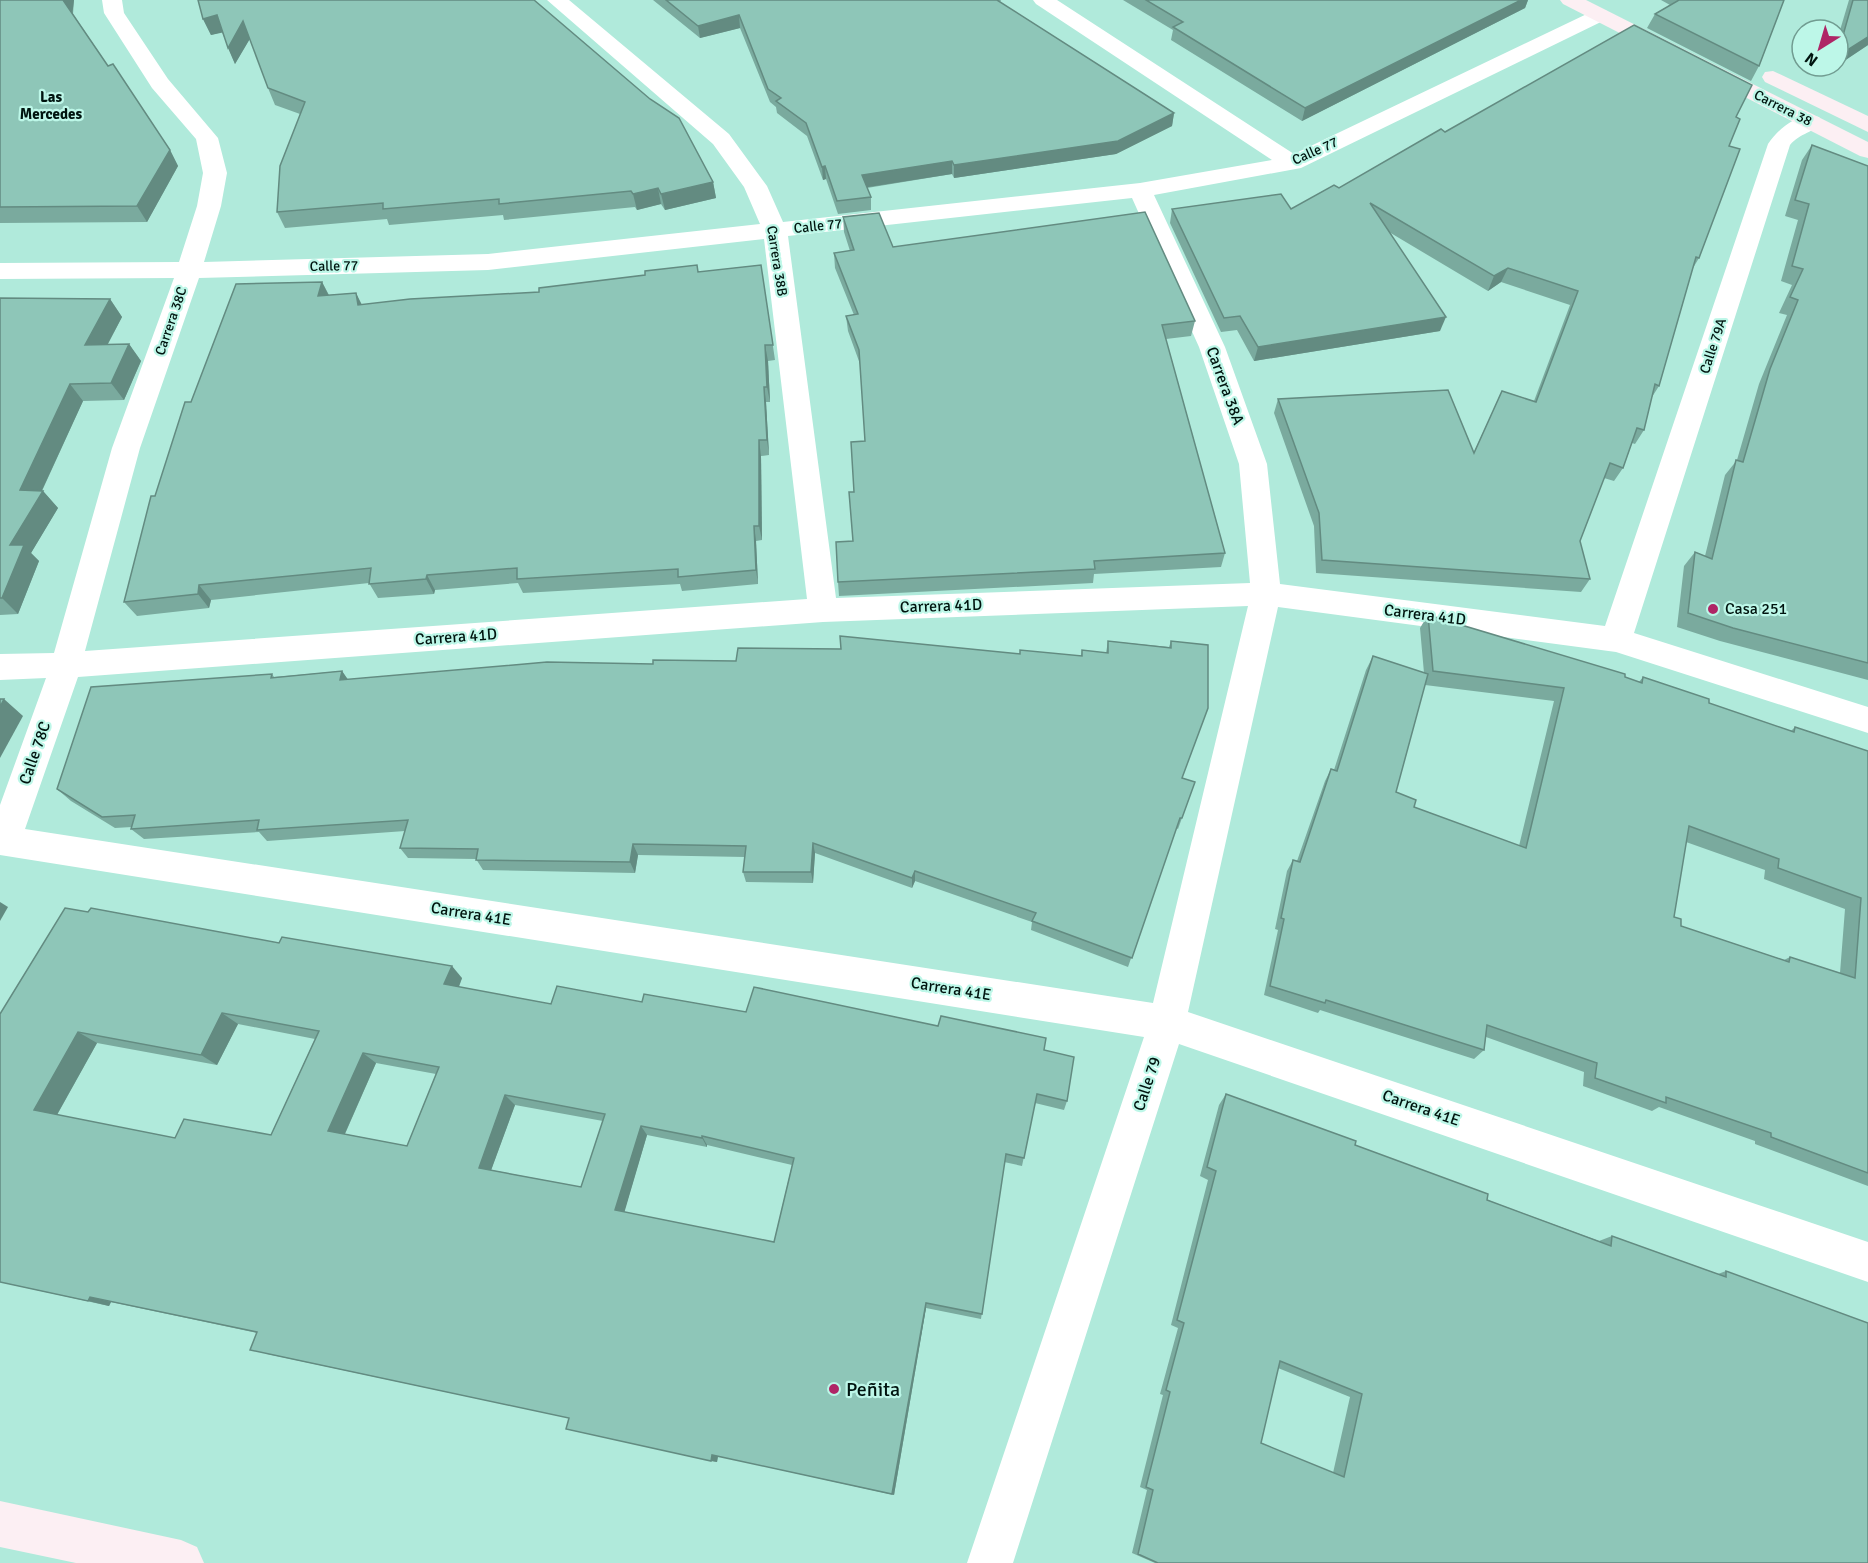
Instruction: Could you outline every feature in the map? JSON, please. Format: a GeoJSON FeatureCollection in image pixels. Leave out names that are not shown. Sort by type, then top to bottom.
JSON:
{"type":"FeatureCollection","features":[{"type":"Feature","properties":{"kind":"main road","name":"Carrera 38"},"geometry":{"type":"LineString","coordinates":[[1570,0],[1868,151]]}},
{"type":"Feature","properties":{"kind":"main road","name":"Carrera 38"},"geometry":{"type":"LineString","coordinates":[[1760,71],[1864,118]]}},
{"type":"Feature","properties":{"kind":"main road","name":"Calle 79A"},"geometry":{"type":"LineString","coordinates":[[1811,122],[1864,118]]}},
{"type":"Feature","properties":{"kind":"main road"},"geometry":{"type":"LineString","coordinates":[[0,1524],[181,1563]]}},
{"type":"Feature","properties":{"kind":"street","name":"Carrera 38C"},"geometry":{"type":"LineString","coordinates":[[66,665],[126,448],[189,270],[209,206],[215,173],[207,138],[160,83],[114,13],[112,0]]}},
{"type":"Feature","properties":{"kind":"street","name":"Carrera 38B"},"geometry":{"type":"LineString","coordinates":[[557,0],[721,139],[755,186],[775,230],[823,610]]}},
{"type":"Feature","properties":{"kind":"street"},"geometry":{"type":"LineString","coordinates":[[1043,0],[1293,163]]}},
{"type":"Feature","properties":{"kind":"street","name":"Calle 77"},"geometry":{"type":"LineString","coordinates":[[0,271],[189,270],[488,262],[1140,190],[1293,163],[1600,15]]}},
{"type":"Feature","properties":{"kind":"street","name":"Calle 79A"},"geometry":{"type":"LineString","coordinates":[[1616,640],[1779,144],[1790,131],[1811,122]]}},
{"type":"Feature","properties":{"kind":"street","name":"Carrera 38A"},"geometry":{"type":"LineString","coordinates":[[1140,190],[1212,347],[1253,464],[1266,594]]}},
{"type":"Feature","properties":{"kind":"street","name":"Carrera 41D"},"geometry":{"type":"LineString","coordinates":[[0,667],[66,665],[823,610],[1266,594],[1616,640],[1868,720]]}},
{"type":"Feature","properties":{"kind":"street","name":"Calle 79"},"geometry":{"type":"LineString","coordinates":[[990,1563],[1167,1023],[1266,594]]}},
{"type":"Feature","properties":{"kind":"street","name":"Calle 78C"},"geometry":{"type":"LineString","coordinates":[[4,841],[66,665]]}},
{"type":"Feature","properties":{"kind":"street","name":"Carrera 41E"},"geometry":{"type":"LineString","coordinates":[[4,841],[1167,1023],[1246,1048],[1868,1262]]}},
{"type":"Feature","properties":{"kind":"building"},"geometry":{"type":"Polygon","coordinates":[[[0,0],[63,0],[108,66],[113,64],[170,150],[137,206],[0,207],[0,0]]]}},
{"type":"Feature","properties":{"kind":"building"},"geometry":{"type":"Polygon","coordinates":[[[198,0],[534,0],[650,99],[679,118],[713,182],[661,194],[658,188],[633,194],[631,191],[499,204],[499,199],[383,209],[383,203],[277,212],[280,166],[305,102],[268,88],[243,21],[228,48],[217,15],[203,19],[198,0]]]}},
{"type":"Feature","properties":{"kind":"building"},"geometry":{"type":"Polygon","coordinates":[[[666,0],[997,0],[1174,113],[1118,141],[954,165],[952,161],[862,175],[871,197],[837,201],[806,123],[776,101],[781,98],[768,89],[739,15],[698,26],[666,0]]]}},
{"type":"Feature","properties":{"kind":"building"},"geometry":{"type":"Polygon","coordinates":[[[1146,0],[1521,0],[1305,108],[1173,27],[1183,22],[1146,0]]]}},
{"type":"Feature","properties":{"kind":"building"},"geometry":{"type":"Polygon","coordinates":[[[1679,0],[1784,0],[1759,66],[1655,14],[1679,0]]]}},
{"type":"Feature","properties":{"kind":"building"},"geometry":{"type":"Polygon","coordinates":[[[1853,0],[1868,0],[1868,37],[1850,48],[1850,18],[1848,18],[1853,0]]]}},
{"type":"Feature","properties":{"kind":"building"},"geometry":{"type":"Polygon","coordinates":[[[1634,25],[1752,85],[1736,117],[1740,119],[1729,146],[1740,149],[1699,258],[1696,257],[1659,386],[1655,384],[1644,430],[1637,428],[1623,468],[1610,463],[1580,541],[1590,579],[1322,560],[1319,513],[1278,399],[1448,390],[1474,453],[1502,391],[1536,402],[1578,291],[1508,268],[1494,276],[1370,203],[1446,317],[1258,347],[1240,316],[1224,318],[1172,209],[1281,194],[1291,209],[1334,185],[1339,188],[1441,129],[1445,132],[1634,25]]]}},
{"type":"Feature","properties":{"kind":"building"},"geometry":{"type":"Polygon","coordinates":[[[1812,145],[1868,166],[1868,663],[1733,628],[1688,613],[1695,552],[1712,559],[1736,460],[1743,462],[1770,369],[1798,300],[1790,297],[1803,269],[1792,266],[1809,204],[1795,200],[1812,145]]]}},
{"type":"Feature","properties":{"kind":"building"},"geometry":{"type":"Polygon","coordinates":[[[1145,212],[1195,321],[1162,325],[1225,553],[1094,561],[1095,569],[838,582],[836,542],[853,541],[849,492],[854,492],[851,442],[865,441],[859,350],[846,316],[858,314],[834,253],[854,250],[843,217],[879,213],[893,247],[1145,212]]]}},
{"type":"Feature","properties":{"kind":"building"},"geometry":{"type":"Polygon","coordinates":[[[697,265],[698,272],[761,265],[773,345],[765,345],[767,387],[764,387],[767,440],[759,440],[759,526],[754,526],[756,570],[678,577],[678,569],[517,579],[517,568],[427,575],[426,579],[369,584],[371,568],[199,585],[198,594],[124,602],[151,496],[155,496],[185,402],[191,402],[236,284],[322,282],[318,296],[356,293],[358,305],[410,299],[539,292],[539,288],[645,275],[645,271],[697,265]]]}},
{"type":"Feature","properties":{"kind":"building"},"geometry":{"type":"Polygon","coordinates":[[[0,298],[110,299],[85,345],[129,344],[111,383],[70,384],[20,490],[43,491],[10,545],[24,545],[2,598],[0,598],[0,298]]]}},
{"type":"Feature","properties":{"kind":"building"},"geometry":{"type":"Polygon","coordinates":[[[1428,615],[1625,674],[1625,677],[1642,683],[1643,677],[1709,699],[1709,703],[1794,732],[1795,727],[1868,751],[1868,1173],[1771,1137],[1771,1133],[1666,1097],[1666,1103],[1595,1078],[1597,1063],[1487,1025],[1484,1050],[1326,1000],[1325,1003],[1270,986],[1293,860],[1300,862],[1331,769],[1337,771],[1373,656],[1428,674],[1396,792],[1416,800],[1414,807],[1526,848],[1564,688],[1433,671],[1428,615]],[[1689,826],[1674,917],[1681,919],[1681,926],[1789,962],[1790,957],[1855,978],[1861,898],[1778,868],[1779,859],[1689,826]]]}},
{"type":"Feature","properties":{"kind":"building"},"geometry":{"type":"Polygon","coordinates":[[[840,636],[1020,654],[1020,650],[1082,656],[1082,650],[1108,653],[1108,641],[1171,648],[1171,641],[1208,645],[1208,708],[1182,778],[1195,782],[1182,818],[1180,818],[1132,958],[1032,921],[1036,913],[915,871],[912,878],[813,843],[811,872],[743,872],[746,846],[633,844],[630,862],[476,860],[478,849],[400,848],[408,820],[257,830],[259,820],[131,829],[135,815],[102,817],[57,789],[91,687],[272,674],[271,678],[342,671],[340,680],[547,662],[653,664],[653,660],[736,661],[738,648],[841,649],[840,636]]]}},
{"type":"Feature","properties":{"kind":"building"},"geometry":{"type":"Polygon","coordinates":[[[65,908],[88,912],[91,908],[279,943],[282,937],[452,966],[444,984],[551,1004],[557,986],[642,1002],[644,994],[746,1012],[754,987],[938,1026],[941,1016],[1046,1038],[1044,1050],[1074,1057],[1067,1101],[1037,1094],[1024,1158],[1006,1154],[982,1314],[926,1303],[892,1494],[712,1455],[711,1461],[566,1429],[569,1418],[250,1350],[257,1332],[90,1297],[88,1301],[0,1282],[0,1014],[65,908]],[[222,1013],[201,1055],[78,1032],[34,1110],[175,1138],[184,1119],[271,1135],[319,1031],[222,1013]],[[363,1053],[328,1131],[407,1146],[439,1067],[363,1053]],[[505,1095],[479,1168],[581,1187],[605,1114],[505,1095]],[[641,1126],[615,1210],[774,1242],[794,1158],[702,1136],[702,1138],[641,1126]]]}},
{"type":"Feature","properties":{"kind":"building"},"geometry":{"type":"Polygon","coordinates":[[[1226,1094],[1356,1141],[1355,1145],[1488,1194],[1487,1200],[1611,1246],[1612,1236],[1726,1277],[1726,1271],[1868,1323],[1868,1563],[1158,1563],[1138,1554],[1153,1490],[1146,1487],[1170,1392],[1166,1390],[1184,1323],[1177,1320],[1216,1171],[1207,1167],[1226,1094]],[[1280,1361],[1261,1443],[1344,1477],[1362,1394],[1280,1361]]]}},
{"type":"Feature","properties":{"kind":"place","name":"Casa 251"},"geometry":{"type":"Point","coordinates":[1713,609]}},
{"type":"Feature","properties":{"kind":"place","name":"Peñita"},"geometry":{"type":"Point","coordinates":[834,1389]}},
{"type":"Feature","properties":{"kind":"district","name":"Las Mercedes"},"geometry":{"type":"Point","coordinates":[51,106]}}]}
